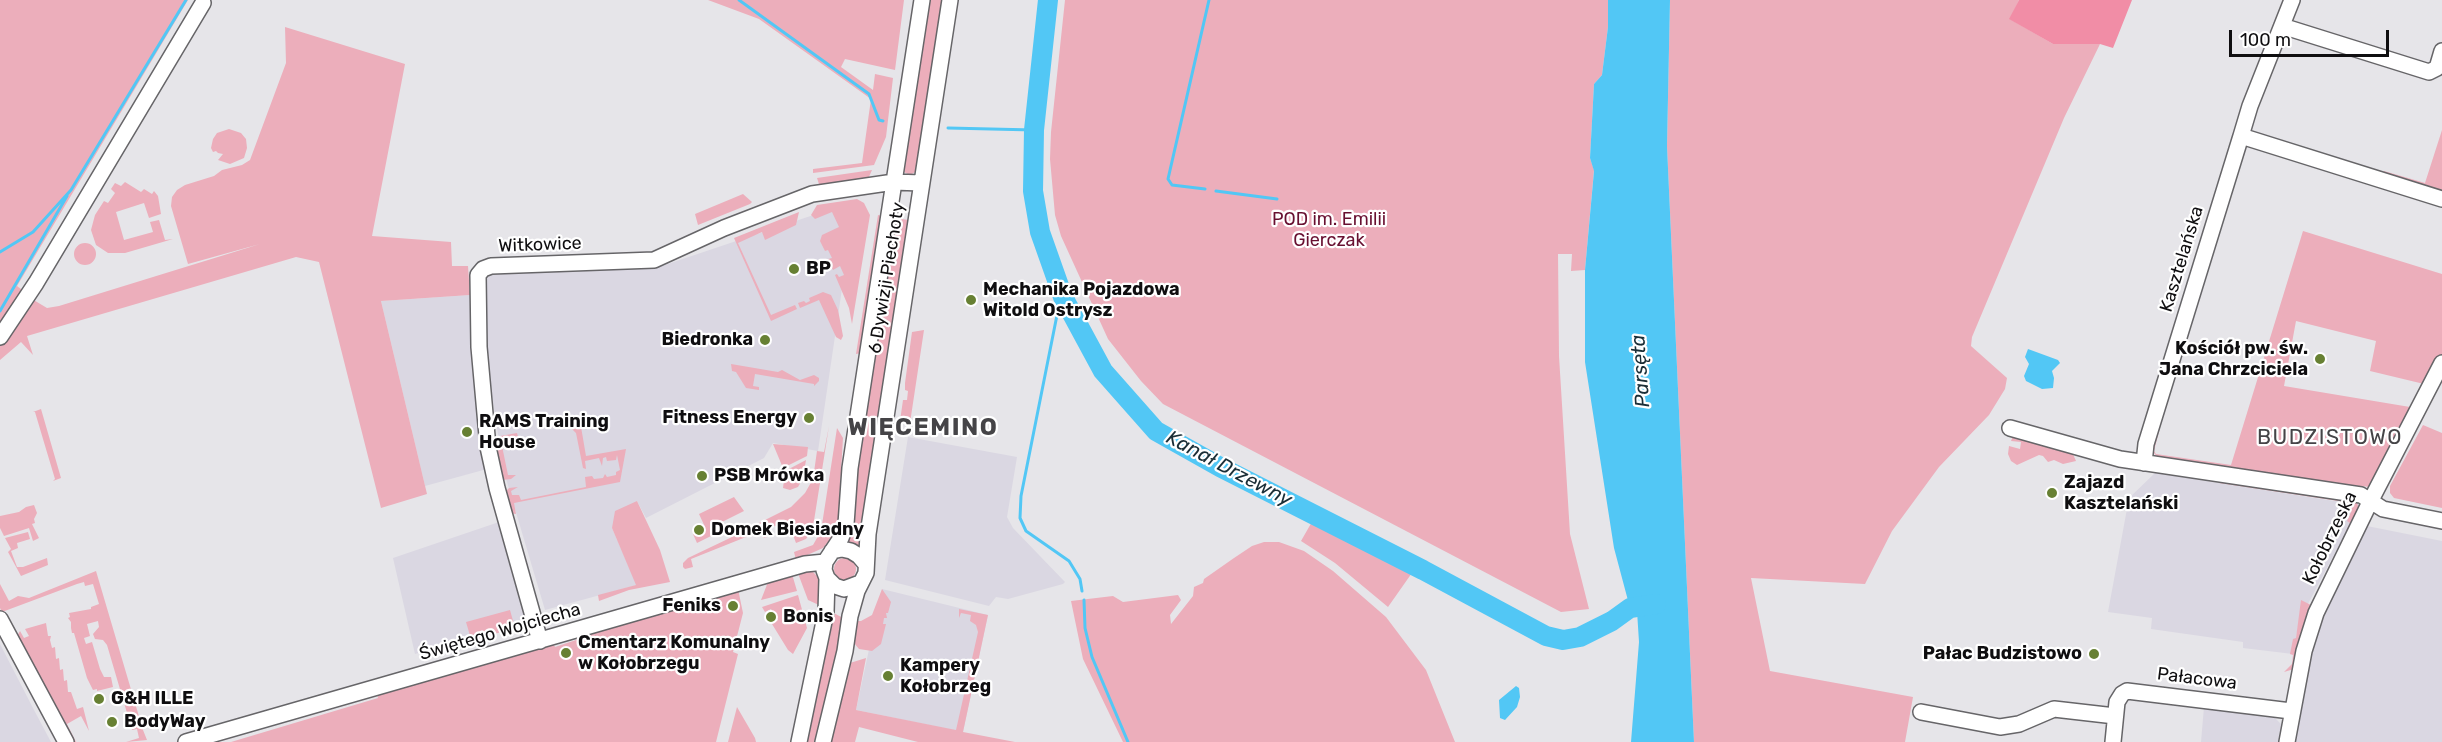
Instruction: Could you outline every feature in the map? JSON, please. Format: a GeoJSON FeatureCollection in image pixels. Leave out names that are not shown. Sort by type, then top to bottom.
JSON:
{"type":"FeatureCollection","features":[{"type":"Feature","properties":{"kind":"street","name":"6 Dywizji Piechoty"},"geometry":{"type":"LineString","coordinates":[[828,556],[841,538],[847,517],[848,482],[922,0]]}},
{"type":"Feature","properties":{"kind":"street","name":"6 Dywizji Piechoty"},"geometry":{"type":"LineString","coordinates":[[823,742],[845,651],[850,616],[860,583],[866,573],[865,563],[950,0]]}},
{"type":"Feature","properties":{"kind":"street","name":"Kasztelańska"},"geometry":{"type":"LineString","coordinates":[[2144,463],[2146,444],[2250,106],[2292,0]]}},
{"type":"Feature","properties":{"kind":"street"},"geometry":{"type":"LineString","coordinates":[[0,337],[27,297],[203,3]]}},
{"type":"Feature","properties":{"kind":"street"},"geometry":{"type":"LineString","coordinates":[[2282,26],[2429,72],[2437,68],[2442,51]]}},
{"type":"Feature","properties":{"kind":"street"},"geometry":{"type":"LineString","coordinates":[[2241,136],[2442,199]]}},
{"type":"Feature","properties":{"kind":"street"},"geometry":{"type":"LineString","coordinates":[[894,182],[921,183]]}},
{"type":"Feature","properties":{"kind":"street","name":"Witkowice"},"geometry":{"type":"LineString","coordinates":[[540,641],[497,488],[488,447],[478,346],[478,275],[483,269],[491,266],[654,260],[723,228],[812,194],[894,182]]}},
{"type":"Feature","properties":{"kind":"street","name":"Kołobrzeska"},"geometry":{"type":"LineString","coordinates":[[2287,742],[2304,651],[2316,613],[2442,363]]}},
{"type":"Feature","properties":{"kind":"street"},"geometry":{"type":"LineString","coordinates":[[2010,428],[2120,459],[2361,495],[2383,509],[2442,522]]}},
{"type":"Feature","properties":{"kind":"street"},"geometry":{"type":"LineString","coordinates":[[799,742],[826,609],[827,578],[824,570],[828,556],[842,549],[851,551],[865,563]]}},
{"type":"Feature","properties":{"kind":"street","name":"Świętego Wojciecha"},"geometry":{"type":"LineString","coordinates":[[186,742],[828,556]]}},
{"type":"Feature","properties":{"kind":"street"},"geometry":{"type":"LineString","coordinates":[[827,578],[835,586],[844,589],[860,583]]}},
{"type":"Feature","properties":{"kind":"street"},"geometry":{"type":"LineString","coordinates":[[0,619],[66,742]]}},
{"type":"Feature","properties":{"kind":"street","name":"Pałacowa"},"geometry":{"type":"LineString","coordinates":[[2113,742],[2119,698],[2122,694],[2133,691],[2291,711]]}},
{"type":"Feature","properties":{"kind":"street"},"geometry":{"type":"LineString","coordinates":[[1921,712],[2000,727],[2019,724],[2054,710],[2115,716]]}},
{"type":"Feature","properties":{"kind":"shaded area"},"geometry":{"type":"Polygon","coordinates":[[[2019,0],[2132,0],[2113,48],[2100,44],[2053,44],[2009,19],[2019,0]]]}},
{"type":"Feature","properties":{"kind":"shaded area"},"geometry":{"type":"Polygon","coordinates":[[[855,201],[818,451],[773,443],[764,458],[646,518],[637,501],[612,528],[637,585],[545,610],[504,472],[486,358],[484,275],[662,266],[855,201]]]}},
{"type":"Feature","properties":{"kind":"shaded area"},"geometry":{"type":"Polygon","coordinates":[[[470,295],[474,375],[487,469],[425,486],[381,301],[470,295]]]}},
{"type":"Feature","properties":{"kind":"shaded area"},"geometry":{"type":"Polygon","coordinates":[[[908,437],[1017,457],[1007,517],[1013,528],[1065,582],[1008,599],[996,597],[989,606],[885,580],[908,437]]]}},
{"type":"Feature","properties":{"kind":"shaded area"},"geometry":{"type":"Polygon","coordinates":[[[2155,473],[2360,505],[2299,621],[2293,654],[2243,648],[2243,642],[2151,629],[2152,618],[2108,612],[2129,498],[2155,473]]]}},
{"type":"Feature","properties":{"kind":"shaded area"},"geometry":{"type":"Polygon","coordinates":[[[502,521],[531,623],[415,654],[393,558],[502,521]]]}},
{"type":"Feature","properties":{"kind":"shaded area"},"geometry":{"type":"Polygon","coordinates":[[[2367,526],[2442,541],[2442,742],[2294,742],[2304,679],[2317,629],[2328,601],[2367,526]]]}},
{"type":"Feature","properties":{"kind":"shaded area"},"geometry":{"type":"Polygon","coordinates":[[[882,589],[988,615],[963,732],[856,710],[882,589]]]}},
{"type":"Feature","properties":{"kind":"shaded area"},"geometry":{"type":"Polygon","coordinates":[[[0,644],[34,710],[51,742],[0,742],[0,644]]]}},
{"type":"Feature","properties":{"kind":"shaded area"},"geometry":{"type":"Polygon","coordinates":[[[2204,707],[2275,718],[2281,724],[2278,742],[2201,742],[2204,707]]]}},
{"type":"Feature","properties":{"kind":"green space"},"geometry":{"type":"Polygon","coordinates":[[[0,0],[188,0],[17,286],[25,292],[0,329],[0,0]]]}},
{"type":"Feature","properties":{"kind":"green space"},"geometry":{"type":"Polygon","coordinates":[[[708,0],[904,0],[895,70],[845,59],[841,67],[873,90],[875,74],[893,78],[886,137],[874,165],[813,173],[813,169],[862,163],[871,99],[759,19],[708,0]]]}},
{"type":"Feature","properties":{"kind":"green space"},"geometry":{"type":"Polygon","coordinates":[[[928,0],[944,0],[917,171],[910,175],[904,172],[902,167],[928,0]]]}},
{"type":"Feature","properties":{"kind":"green space","name":"POD im. Emilii Gierczak"},"geometry":{"type":"Polygon","coordinates":[[[1065,0],[1608,0],[1608,27],[1602,75],[1594,84],[1590,158],[1594,170],[1585,270],[1571,271],[1572,254],[1558,254],[1559,356],[1570,534],[1589,609],[1561,612],[1163,404],[1141,381],[1108,339],[1061,236],[1055,215],[1050,159],[1051,132],[1065,0]]]}},
{"type":"Feature","properties":{"kind":"green space"},"geometry":{"type":"Polygon","coordinates":[[[1670,0],[2019,0],[2010,19],[2053,44],[2100,44],[2064,118],[1972,337],[1971,346],[2007,378],[2005,389],[1989,415],[1939,467],[1892,531],[1865,584],[1751,578],[1770,671],[1913,697],[1905,742],[1694,742],[1667,146],[1670,0]]]}},
{"type":"Feature","properties":{"kind":"green space"},"geometry":{"type":"Polygon","coordinates":[[[285,27],[405,64],[372,236],[451,242],[452,266],[468,266],[470,295],[381,301],[427,494],[381,508],[319,262],[296,257],[27,336],[33,355],[21,342],[0,360],[0,344],[32,299],[47,308],[59,306],[260,244],[188,264],[171,206],[172,197],[185,185],[214,176],[222,170],[242,165],[250,160],[286,63],[285,27]]]}},
{"type":"Feature","properties":{"kind":"green space"},"geometry":{"type":"Polygon","coordinates":[[[229,129],[241,133],[246,139],[247,148],[244,158],[230,164],[218,160],[223,154],[213,152],[211,148],[217,133],[229,129]]]}},
{"type":"Feature","properties":{"kind":"green space"},"geometry":{"type":"Polygon","coordinates":[[[2442,130],[2442,194],[2383,174],[2384,171],[2425,183],[2442,130]]]}},
{"type":"Feature","properties":{"kind":"green space"},"geometry":{"type":"Polygon","coordinates":[[[872,170],[868,179],[824,185],[819,184],[817,178],[872,170]]]}},
{"type":"Feature","properties":{"kind":"green space"},"geometry":{"type":"Polygon","coordinates":[[[125,182],[141,192],[144,189],[152,194],[154,191],[158,196],[161,214],[149,218],[144,203],[116,212],[124,240],[153,232],[150,222],[159,220],[165,240],[173,239],[125,253],[108,253],[96,245],[91,230],[95,215],[104,201],[108,203],[115,193],[111,189],[115,183],[121,186],[125,182]]]}},
{"type":"Feature","properties":{"kind":"green space"},"geometry":{"type":"Polygon","coordinates":[[[743,194],[752,202],[750,204],[698,225],[695,214],[743,194]]]}},
{"type":"Feature","properties":{"kind":"green space"},"geometry":{"type":"Polygon","coordinates":[[[857,199],[864,203],[870,215],[852,324],[849,308],[835,275],[839,277],[844,275],[840,266],[833,270],[828,259],[832,258],[820,241],[822,235],[839,227],[832,212],[815,219],[811,215],[817,205],[857,199]]]}},
{"type":"Feature","properties":{"kind":"green space"},"geometry":{"type":"Polygon","coordinates":[[[799,212],[796,225],[765,240],[762,232],[738,243],[771,315],[795,305],[797,309],[771,321],[734,238],[799,212]]]}},
{"type":"Feature","properties":{"kind":"green space"},"geometry":{"type":"Polygon","coordinates":[[[878,215],[882,216],[861,353],[856,354],[878,215]]]}},
{"type":"Feature","properties":{"kind":"green space"},"geometry":{"type":"Polygon","coordinates":[[[894,218],[909,220],[859,551],[845,546],[894,218]]]}},
{"type":"Feature","properties":{"kind":"green space"},"geometry":{"type":"Polygon","coordinates":[[[2303,231],[2442,274],[2442,354],[2428,381],[2424,384],[2370,371],[2376,341],[2296,321],[2284,386],[2410,407],[2369,487],[2363,486],[2361,489],[2159,459],[2154,453],[2151,446],[2157,423],[2162,419],[2154,451],[2156,454],[2231,465],[2303,231]]]}},
{"type":"Feature","properties":{"kind":"green space"},"geometry":{"type":"Polygon","coordinates":[[[85,243],[93,246],[96,254],[93,262],[85,265],[77,262],[74,254],[77,246],[85,243]]]}},
{"type":"Feature","properties":{"kind":"green space"},"geometry":{"type":"Polygon","coordinates":[[[823,292],[831,295],[838,310],[843,336],[841,340],[836,337],[819,300],[800,308],[798,303],[804,301],[806,303],[810,301],[809,298],[823,292]]]}},
{"type":"Feature","properties":{"kind":"green space"},"geometry":{"type":"Polygon","coordinates":[[[924,330],[910,423],[900,421],[903,400],[907,400],[908,391],[905,390],[905,383],[912,332],[924,330]]]}},
{"type":"Feature","properties":{"kind":"green space"},"geometry":{"type":"Polygon","coordinates":[[[731,364],[778,372],[782,370],[800,380],[814,375],[819,378],[819,381],[814,386],[814,384],[755,374],[753,386],[759,387],[759,390],[746,388],[736,372],[732,371],[731,364]]]}},
{"type":"Feature","properties":{"kind":"green space"},"geometry":{"type":"Polygon","coordinates":[[[41,409],[61,478],[53,481],[55,479],[35,412],[33,412],[41,409]]]}},
{"type":"Feature","properties":{"kind":"green space"},"geometry":{"type":"Polygon","coordinates":[[[580,421],[586,456],[626,449],[620,482],[514,503],[516,514],[509,513],[504,493],[509,488],[518,487],[511,491],[512,495],[519,495],[521,500],[586,487],[585,477],[603,478],[605,474],[607,477],[616,475],[616,472],[620,470],[617,455],[616,460],[607,461],[606,457],[603,458],[602,466],[599,458],[585,461],[586,469],[583,468],[576,433],[570,427],[557,428],[555,426],[580,421]]]}},
{"type":"Feature","properties":{"kind":"green space"},"geometry":{"type":"Polygon","coordinates":[[[2423,425],[2442,433],[2442,508],[2394,498],[2390,493],[2390,486],[2423,425]]]}},
{"type":"Feature","properties":{"kind":"green space"},"geometry":{"type":"Polygon","coordinates":[[[829,426],[811,532],[806,539],[796,543],[793,535],[799,532],[796,526],[790,528],[787,521],[765,530],[767,537],[764,538],[755,525],[791,507],[805,493],[813,479],[817,451],[824,452],[829,426]]]}},
{"type":"Feature","properties":{"kind":"green space"},"geometry":{"type":"Polygon","coordinates":[[[837,428],[843,438],[838,521],[832,537],[823,548],[796,560],[794,552],[813,545],[821,531],[837,428]]]}},
{"type":"Feature","properties":{"kind":"green space"},"geometry":{"type":"Polygon","coordinates":[[[517,433],[519,440],[516,436],[509,438],[509,443],[502,446],[508,475],[516,475],[511,479],[502,480],[489,438],[517,433]]]}},
{"type":"Feature","properties":{"kind":"green space"},"geometry":{"type":"Polygon","coordinates":[[[2013,436],[2072,452],[2076,461],[2063,464],[2054,460],[2048,462],[2039,455],[2017,465],[2011,461],[2008,454],[2009,446],[2020,449],[2021,442],[2011,441],[2013,436]]]}},
{"type":"Feature","properties":{"kind":"green space"},"geometry":{"type":"Polygon","coordinates":[[[773,444],[808,447],[807,456],[783,468],[773,444]]]}},
{"type":"Feature","properties":{"kind":"green space"},"geometry":{"type":"Polygon","coordinates":[[[806,460],[803,478],[798,487],[790,490],[783,488],[785,471],[806,460]]]}},
{"type":"Feature","properties":{"kind":"green space"},"geometry":{"type":"Polygon","coordinates":[[[2228,480],[2357,501],[2359,512],[2352,526],[2346,531],[2350,523],[2347,521],[2351,512],[2345,502],[2219,483],[2228,480]]]}},
{"type":"Feature","properties":{"kind":"green space"},"geometry":{"type":"Polygon","coordinates":[[[734,497],[744,511],[712,527],[715,534],[697,543],[693,534],[705,527],[699,514],[734,497]]]}},
{"type":"Feature","properties":{"kind":"green space"},"geometry":{"type":"Polygon","coordinates":[[[637,501],[660,550],[670,582],[629,590],[599,601],[598,595],[636,585],[612,528],[615,511],[637,501]]]}},
{"type":"Feature","properties":{"kind":"green space"},"geometry":{"type":"Polygon","coordinates":[[[34,505],[37,513],[35,523],[32,524],[39,538],[33,541],[29,528],[4,536],[0,528],[0,516],[19,512],[34,505]]]}},
{"type":"Feature","properties":{"kind":"green space"},"geometry":{"type":"Polygon","coordinates":[[[1313,520],[1414,570],[1388,607],[1335,563],[1301,541],[1313,520]]]}},
{"type":"Feature","properties":{"kind":"green space"},"geometry":{"type":"Polygon","coordinates":[[[753,527],[756,533],[691,559],[693,567],[685,569],[683,567],[683,563],[688,558],[753,527]]]}},
{"type":"Feature","properties":{"kind":"green space"},"geometry":{"type":"Polygon","coordinates":[[[28,532],[30,539],[17,543],[18,548],[11,551],[17,567],[47,558],[48,565],[21,576],[8,552],[11,549],[5,538],[28,532]]]}},
{"type":"Feature","properties":{"kind":"green space"},"geometry":{"type":"Polygon","coordinates":[[[1264,542],[1279,542],[1304,551],[1333,571],[1386,617],[1426,670],[1455,742],[1123,742],[1083,659],[1071,601],[1113,596],[1123,602],[1178,595],[1181,600],[1170,615],[1171,624],[1193,596],[1194,587],[1203,583],[1204,579],[1252,546],[1264,542]]]}},
{"type":"Feature","properties":{"kind":"green space"},"geometry":{"type":"Polygon","coordinates":[[[841,558],[849,558],[856,565],[856,573],[849,580],[841,580],[834,573],[834,565],[841,558]]]}},
{"type":"Feature","properties":{"kind":"green space"},"geometry":{"type":"Polygon","coordinates":[[[811,570],[819,578],[821,606],[808,600],[799,576],[799,571],[811,570]]]}},
{"type":"Feature","properties":{"kind":"green space"},"geometry":{"type":"Polygon","coordinates":[[[96,571],[147,740],[126,742],[139,738],[137,729],[132,730],[107,645],[103,640],[95,639],[93,634],[99,627],[98,621],[87,624],[90,636],[84,638],[86,644],[92,642],[100,669],[104,677],[111,677],[113,687],[93,690],[87,678],[68,618],[69,613],[91,609],[99,604],[93,584],[85,586],[84,582],[77,584],[2,612],[0,608],[0,584],[9,601],[18,596],[29,598],[96,571]]]}},
{"type":"Feature","properties":{"kind":"green space"},"geometry":{"type":"Polygon","coordinates":[[[792,574],[797,591],[761,600],[768,582],[792,574]]]}},
{"type":"Feature","properties":{"kind":"green space"},"geometry":{"type":"Polygon","coordinates":[[[738,589],[743,613],[733,652],[738,654],[716,742],[231,742],[378,698],[377,694],[553,643],[555,647],[576,640],[577,637],[738,589]]]}},
{"type":"Feature","properties":{"kind":"green space"},"geometry":{"type":"Polygon","coordinates":[[[882,589],[891,602],[888,613],[886,613],[887,618],[884,618],[883,624],[886,624],[881,644],[872,651],[859,649],[854,643],[856,621],[872,615],[882,589]]]}},
{"type":"Feature","properties":{"kind":"green space"},"geometry":{"type":"Polygon","coordinates":[[[798,595],[807,628],[793,654],[788,650],[772,624],[778,620],[771,609],[765,612],[762,607],[798,595]]]}},
{"type":"Feature","properties":{"kind":"green space"},"geometry":{"type":"Polygon","coordinates":[[[2301,600],[2313,606],[2294,669],[2284,672],[2292,664],[2293,655],[2290,654],[2293,639],[2296,638],[2301,600]]]}},
{"type":"Feature","properties":{"kind":"green space"},"geometry":{"type":"Polygon","coordinates":[[[959,609],[988,615],[963,732],[1015,742],[918,742],[859,727],[855,742],[829,742],[848,667],[850,663],[866,658],[856,710],[956,730],[978,632],[976,625],[970,621],[971,615],[961,613],[959,618],[959,609]]]}},
{"type":"Feature","properties":{"kind":"green space"},"geometry":{"type":"Polygon","coordinates":[[[510,610],[515,628],[450,647],[449,645],[471,639],[466,622],[510,610]]]}},
{"type":"Feature","properties":{"kind":"green space"},"geometry":{"type":"Polygon","coordinates":[[[832,612],[843,618],[842,636],[817,742],[805,742],[832,612]]]}},
{"type":"Feature","properties":{"kind":"green space"},"geometry":{"type":"Polygon","coordinates":[[[46,623],[48,636],[51,636],[52,648],[55,647],[56,659],[59,658],[60,670],[63,669],[64,681],[67,680],[68,692],[71,692],[77,709],[83,707],[89,731],[81,716],[67,724],[76,742],[71,742],[17,636],[20,631],[24,638],[29,636],[25,629],[46,623]]]}},
{"type":"Feature","properties":{"kind":"green space"},"geometry":{"type":"Polygon","coordinates":[[[737,707],[755,738],[756,742],[728,742],[737,707]]]}},
{"type":"Feature","properties":{"kind":"water","name":"Parsęta"},"geometry":{"type":"Polygon","coordinates":[[[1608,0],[1670,0],[1667,146],[1694,742],[1631,742],[1639,642],[1637,611],[1630,608],[1614,548],[1585,362],[1585,270],[1594,171],[1590,158],[1594,84],[1602,75],[1608,27],[1608,0]]]}},
{"type":"Feature","properties":{"kind":"water"},"geometry":{"type":"Polygon","coordinates":[[[2028,349],[2058,360],[2060,363],[2052,371],[2053,388],[2042,389],[2026,381],[2024,376],[2029,364],[2025,357],[2028,349]]]}},
{"type":"Feature","properties":{"kind":"water"},"geometry":{"type":"Polygon","coordinates":[[[1516,686],[1519,688],[1520,697],[1517,707],[1505,720],[1500,718],[1499,700],[1516,686]]]}},
{"type":"Feature","properties":{"kind":"waterway"},"geometry":{"type":"LineString","coordinates":[[0,252],[33,232],[71,190],[186,0]]}},
{"type":"Feature","properties":{"kind":"waterway"},"geometry":{"type":"LineString","coordinates":[[739,0],[869,94],[879,120],[883,121]]}},
{"type":"Feature","properties":{"kind":"waterway","name":"Kanał Drzewny"},"geometry":{"type":"LineString","coordinates":[[1048,0],[1034,130],[1033,191],[1040,232],[1063,297],[1103,371],[1156,431],[1220,467],[1423,570],[1546,636],[1563,640],[1580,637],[1612,621],[1630,608],[1656,604]]}},
{"type":"Feature","properties":{"kind":"waterway"},"geometry":{"type":"LineString","coordinates":[[1205,189],[1172,185],[1168,179],[1209,0]]}},
{"type":"Feature","properties":{"kind":"waterway"},"geometry":{"type":"LineString","coordinates":[[948,128],[1034,130]]}},
{"type":"Feature","properties":{"kind":"waterway"},"geometry":{"type":"LineString","coordinates":[[1216,191],[1277,199]]}},
{"type":"Feature","properties":{"kind":"waterway"},"geometry":{"type":"LineString","coordinates":[[0,311],[67,196]]}},
{"type":"Feature","properties":{"kind":"waterway"},"geometry":{"type":"LineString","coordinates":[[1063,297],[1060,300],[1021,496],[1020,518],[1026,531],[1069,561],[1080,579],[1082,591]]}},
{"type":"Feature","properties":{"kind":"waterway"},"geometry":{"type":"LineString","coordinates":[[1084,600],[1085,628],[1092,657],[1128,742]]}},
{"type":"Feature","properties":{"kind":"place","name":"BP"},"geometry":{"type":"Point","coordinates":[794,269]}},
{"type":"Feature","properties":{"kind":"place","name":"Mechanika Pojazdowa Witold Ostrysz"},"geometry":{"type":"Point","coordinates":[971,300]}},
{"type":"Feature","properties":{"kind":"place","name":"Biedronka"},"geometry":{"type":"Point","coordinates":[765,340]}},
{"type":"Feature","properties":{"kind":"place","name":"Kościół pw. św. Jana Chrzciciela"},"geometry":{"type":"Point","coordinates":[2320,359]}},
{"type":"Feature","properties":{"kind":"place","name":"Fitness Energy"},"geometry":{"type":"Point","coordinates":[809,418]}},
{"type":"Feature","properties":{"kind":"place","name":"RAMS Training House"},"geometry":{"type":"Point","coordinates":[467,432]}},
{"type":"Feature","properties":{"kind":"place","name":"PSB Mrówka"},"geometry":{"type":"Point","coordinates":[702,476]}},
{"type":"Feature","properties":{"kind":"place","name":"Zajazd Kasztelański"},"geometry":{"type":"Point","coordinates":[2052,493]}},
{"type":"Feature","properties":{"kind":"place","name":"Domek Biesiadny"},"geometry":{"type":"Point","coordinates":[699,530]}},
{"type":"Feature","properties":{"kind":"place","name":"Feniks"},"geometry":{"type":"Point","coordinates":[733,606]}},
{"type":"Feature","properties":{"kind":"place","name":"Bonis"},"geometry":{"type":"Point","coordinates":[771,617]}},
{"type":"Feature","properties":{"kind":"place","name":"Cmentarz Komunalny w Kołobrzegu"},"geometry":{"type":"Point","coordinates":[566,653]}},
{"type":"Feature","properties":{"kind":"place","name":"Pałac Budzistowo"},"geometry":{"type":"Point","coordinates":[2094,654]}},
{"type":"Feature","properties":{"kind":"place","name":"Kampery Kołobrzeg"},"geometry":{"type":"Point","coordinates":[888,676]}},
{"type":"Feature","properties":{"kind":"place","name":"G&H ILLE"},"geometry":{"type":"Point","coordinates":[99,699]}},
{"type":"Feature","properties":{"kind":"place","name":"BodyWay"},"geometry":{"type":"Point","coordinates":[112,722]}},
{"type":"Feature","properties":{"kind":"district","name":"WIĘCEMINO"},"geometry":{"type":"Point","coordinates":[923,428]}},
{"type":"Feature","properties":{"kind":"district","name":"BUDZISTOWO"},"geometry":{"type":"Point","coordinates":[2330,438]}}]}
